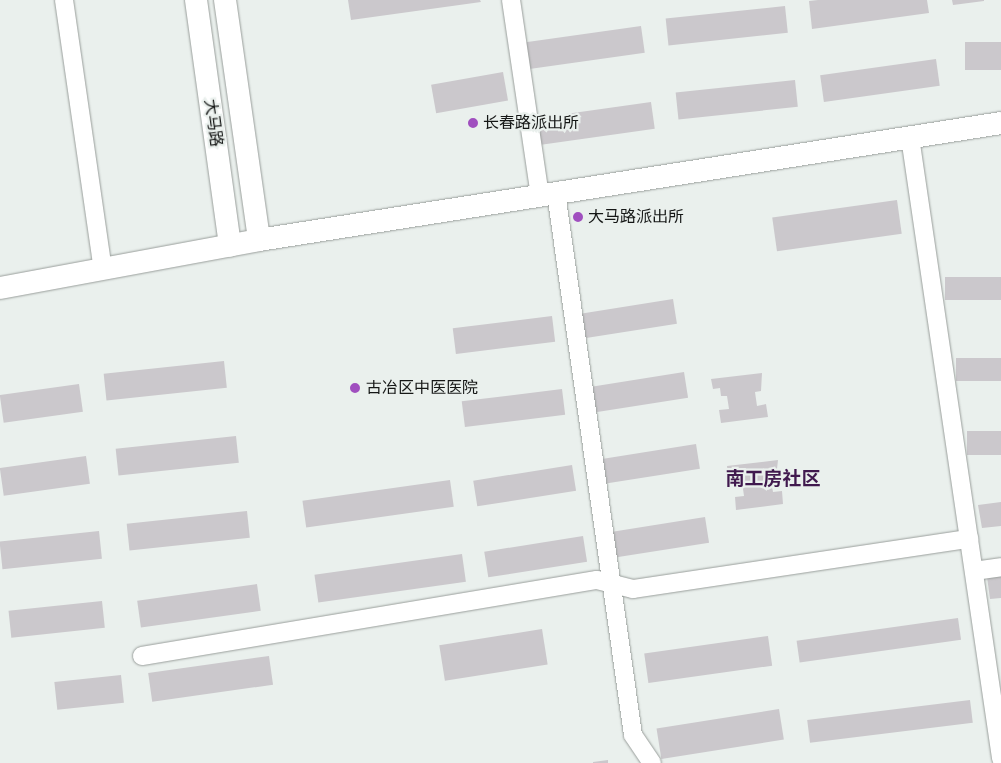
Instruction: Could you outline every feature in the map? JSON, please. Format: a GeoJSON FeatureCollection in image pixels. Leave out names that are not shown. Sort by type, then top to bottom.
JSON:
{"type":"FeatureCollection","features":[{"type":"Feature","properties":{"kind":"street"},"geometry":{"type":"LineString","coordinates":[[64,0],[103,269]]}},
{"type":"Feature","properties":{"kind":"street","name":"大马路"},"geometry":{"type":"LineString","coordinates":[[196,0],[230,246]]}},
{"type":"Feature","properties":{"kind":"street","name":"大马路"},"geometry":{"type":"LineString","coordinates":[[224,0],[259,240]]}},
{"type":"Feature","properties":{"kind":"street"},"geometry":{"type":"LineString","coordinates":[[511,0],[548,194],[611,583],[633,735],[652,763]]}},
{"type":"Feature","properties":{"kind":"street"},"geometry":{"type":"LineString","coordinates":[[0,288],[259,240],[1001,123]]}},
{"type":"Feature","properties":{"kind":"street"},"geometry":{"type":"LineString","coordinates":[[910,137],[1001,758]]}},
{"type":"Feature","properties":{"kind":"street"},"geometry":{"type":"LineString","coordinates":[[142,656],[596,580],[633,589],[969,539]]}},
{"type":"Feature","properties":{"kind":"street"},"geometry":{"type":"LineString","coordinates":[[974,571],[1001,567]]}},
{"type":"Feature","properties":{"kind":"building"},"geometry":{"type":"Polygon","coordinates":[[[348,0],[480,0],[481,2],[351,20],[348,0]]]}},
{"type":"Feature","properties":{"kind":"building"},"geometry":{"type":"Polygon","coordinates":[[[927,0],[929,13],[812,29],[809,1],[927,0]]]}},
{"type":"Feature","properties":{"kind":"building"},"geometry":{"type":"Polygon","coordinates":[[[952,0],[984,0],[984,1],[953,5],[952,0]]]}},
{"type":"Feature","properties":{"kind":"building"},"geometry":{"type":"Polygon","coordinates":[[[785,6],[788,33],[668,45],[666,19],[785,6]]]}},
{"type":"Feature","properties":{"kind":"building"},"geometry":{"type":"Polygon","coordinates":[[[641,26],[645,53],[526,69],[522,43],[641,26]]]}},
{"type":"Feature","properties":{"kind":"building"},"geometry":{"type":"Polygon","coordinates":[[[965,42],[1001,42],[1001,70],[965,70],[965,42]]]}},
{"type":"Feature","properties":{"kind":"building"},"geometry":{"type":"Polygon","coordinates":[[[936,59],[940,86],[824,102],[820,75],[936,59]]]}},
{"type":"Feature","properties":{"kind":"building","name":"长春路派出所"},"geometry":{"type":"Polygon","coordinates":[[[503,72],[508,101],[436,113],[431,85],[503,72]]]}},
{"type":"Feature","properties":{"kind":"building"},"geometry":{"type":"Polygon","coordinates":[[[795,80],[798,107],[678,119],[676,93],[795,80]]]}},
{"type":"Feature","properties":{"kind":"building"},"geometry":{"type":"Polygon","coordinates":[[[651,102],[655,129],[536,145],[532,119],[651,102]]]}},
{"type":"Feature","properties":{"kind":"building"},"geometry":{"type":"Polygon","coordinates":[[[897,200],[902,234],[777,251],[772,218],[897,200]]]}},
{"type":"Feature","properties":{"kind":"building"},"geometry":{"type":"Polygon","coordinates":[[[945,277],[1001,277],[1001,300],[945,300],[945,277]]]}},
{"type":"Feature","properties":{"kind":"building"},"geometry":{"type":"Polygon","coordinates":[[[673,299],[677,324],[578,339],[574,315],[673,299]]]}},
{"type":"Feature","properties":{"kind":"building"},"geometry":{"type":"Polygon","coordinates":[[[552,316],[555,342],[456,354],[453,328],[552,316]]]}},
{"type":"Feature","properties":{"kind":"building"},"geometry":{"type":"Polygon","coordinates":[[[956,358],[1001,358],[1001,381],[956,381],[956,358]]]}},
{"type":"Feature","properties":{"kind":"building"},"geometry":{"type":"Polygon","coordinates":[[[224,361],[227,388],[106,401],[104,374],[224,361]]]}},
{"type":"Feature","properties":{"kind":"building"},"geometry":{"type":"Polygon","coordinates":[[[684,372],[688,398],[589,413],[585,388],[684,372]]]}},
{"type":"Feature","properties":{"kind":"building"},"geometry":{"type":"Polygon","coordinates":[[[762,373],[761,391],[755,392],[757,406],[766,404],[768,417],[721,423],[719,410],[729,409],[727,396],[721,396],[720,388],[713,389],[711,379],[762,373]]]}},
{"type":"Feature","properties":{"kind":"building"},"geometry":{"type":"Polygon","coordinates":[[[79,384],[83,412],[4,423],[0,395],[79,384]]]}},
{"type":"Feature","properties":{"kind":"building"},"geometry":{"type":"Polygon","coordinates":[[[562,389],[565,415],[465,427],[462,401],[562,389]]]}},
{"type":"Feature","properties":{"kind":"building"},"geometry":{"type":"Polygon","coordinates":[[[967,431],[1001,431],[1001,455],[967,455],[967,431]]]}},
{"type":"Feature","properties":{"kind":"building"},"geometry":{"type":"Polygon","coordinates":[[[236,436],[239,463],[118,476],[116,449],[236,436]]]}},
{"type":"Feature","properties":{"kind":"building"},"geometry":{"type":"Polygon","coordinates":[[[696,444],[700,469],[601,484],[597,460],[696,444]]]}},
{"type":"Feature","properties":{"kind":"building"},"geometry":{"type":"Polygon","coordinates":[[[86,456],[90,484],[4,496],[0,468],[86,456]]]}},
{"type":"Feature","properties":{"kind":"building"},"geometry":{"type":"Polygon","coordinates":[[[778,460],[776,478],[771,479],[773,492],[782,491],[783,504],[736,510],[735,497],[744,496],[742,482],[736,483],[735,475],[728,476],[727,466],[778,460]]]}},
{"type":"Feature","properties":{"kind":"building"},"geometry":{"type":"Polygon","coordinates":[[[572,465],[576,491],[477,506],[473,481],[572,465]]]}},
{"type":"Feature","properties":{"kind":"building"},"geometry":{"type":"Polygon","coordinates":[[[450,480],[454,507],[306,527],[302,501],[450,480]]]}},
{"type":"Feature","properties":{"kind":"building"},"geometry":{"type":"Polygon","coordinates":[[[1001,502],[1001,526],[982,528],[978,505],[1001,502]]]}},
{"type":"Feature","properties":{"kind":"building"},"geometry":{"type":"Polygon","coordinates":[[[247,511],[250,538],[129,551],[127,524],[247,511]]]}},
{"type":"Feature","properties":{"kind":"building"},"geometry":{"type":"Polygon","coordinates":[[[705,517],[709,543],[610,558],[606,533],[705,517]]]}},
{"type":"Feature","properties":{"kind":"building"},"geometry":{"type":"Polygon","coordinates":[[[99,531],[102,559],[2,569],[0,541],[99,531]]]}},
{"type":"Feature","properties":{"kind":"building"},"geometry":{"type":"Polygon","coordinates":[[[583,536],[587,562],[488,577],[484,552],[583,536]]]}},
{"type":"Feature","properties":{"kind":"building"},"geometry":{"type":"Polygon","coordinates":[[[462,554],[466,582],[318,602],[314,575],[462,554]]]}},
{"type":"Feature","properties":{"kind":"building"},"geometry":{"type":"Polygon","coordinates":[[[1001,575],[1001,598],[990,599],[987,577],[1001,575]]]}},
{"type":"Feature","properties":{"kind":"building"},"geometry":{"type":"Polygon","coordinates":[[[257,584],[261,611],[141,628],[137,601],[257,584]]]}},
{"type":"Feature","properties":{"kind":"building"},"geometry":{"type":"Polygon","coordinates":[[[102,601],[105,628],[11,638],[9,611],[102,601]]]}},
{"type":"Feature","properties":{"kind":"building"},"geometry":{"type":"Polygon","coordinates":[[[958,618],[961,640],[800,662],[797,641],[958,618]]]}},
{"type":"Feature","properties":{"kind":"building"},"geometry":{"type":"Polygon","coordinates":[[[542,629],[548,665],[445,681],[439,645],[542,629]]]}},
{"type":"Feature","properties":{"kind":"building"},"geometry":{"type":"Polygon","coordinates":[[[768,636],[772,666],[648,683],[644,653],[768,636]]]}},
{"type":"Feature","properties":{"kind":"building"},"geometry":{"type":"Polygon","coordinates":[[[269,656],[273,685],[152,702],[148,673],[269,656]]]}},
{"type":"Feature","properties":{"kind":"building"},"geometry":{"type":"Polygon","coordinates":[[[121,675],[124,703],[57,710],[54,682],[121,675]]]}},
{"type":"Feature","properties":{"kind":"building"},"geometry":{"type":"Polygon","coordinates":[[[970,700],[973,723],[810,743],[807,720],[970,700]]]}},
{"type":"Feature","properties":{"kind":"building"},"geometry":{"type":"Polygon","coordinates":[[[779,709],[784,740],[661,759],[657,728],[779,709]]]}},
{"type":"Feature","properties":{"kind":"building"},"geometry":{"type":"Polygon","coordinates":[[[608,760],[608,763],[593,763],[593,762],[608,760]]]}},
{"type":"Feature","properties":{"kind":"place","name":"长春路派出所"},"geometry":{"type":"Point","coordinates":[473,123]}},
{"type":"Feature","properties":{"kind":"place","name":"大马路派出所"},"geometry":{"type":"Point","coordinates":[578,217]}},
{"type":"Feature","properties":{"kind":"place","name":"古冶区中医医院"},"geometry":{"type":"Point","coordinates":[355,388]}},
{"type":"Feature","properties":{"kind":"district","name":"南工房社区"},"geometry":{"type":"Point","coordinates":[773,479]}}]}
